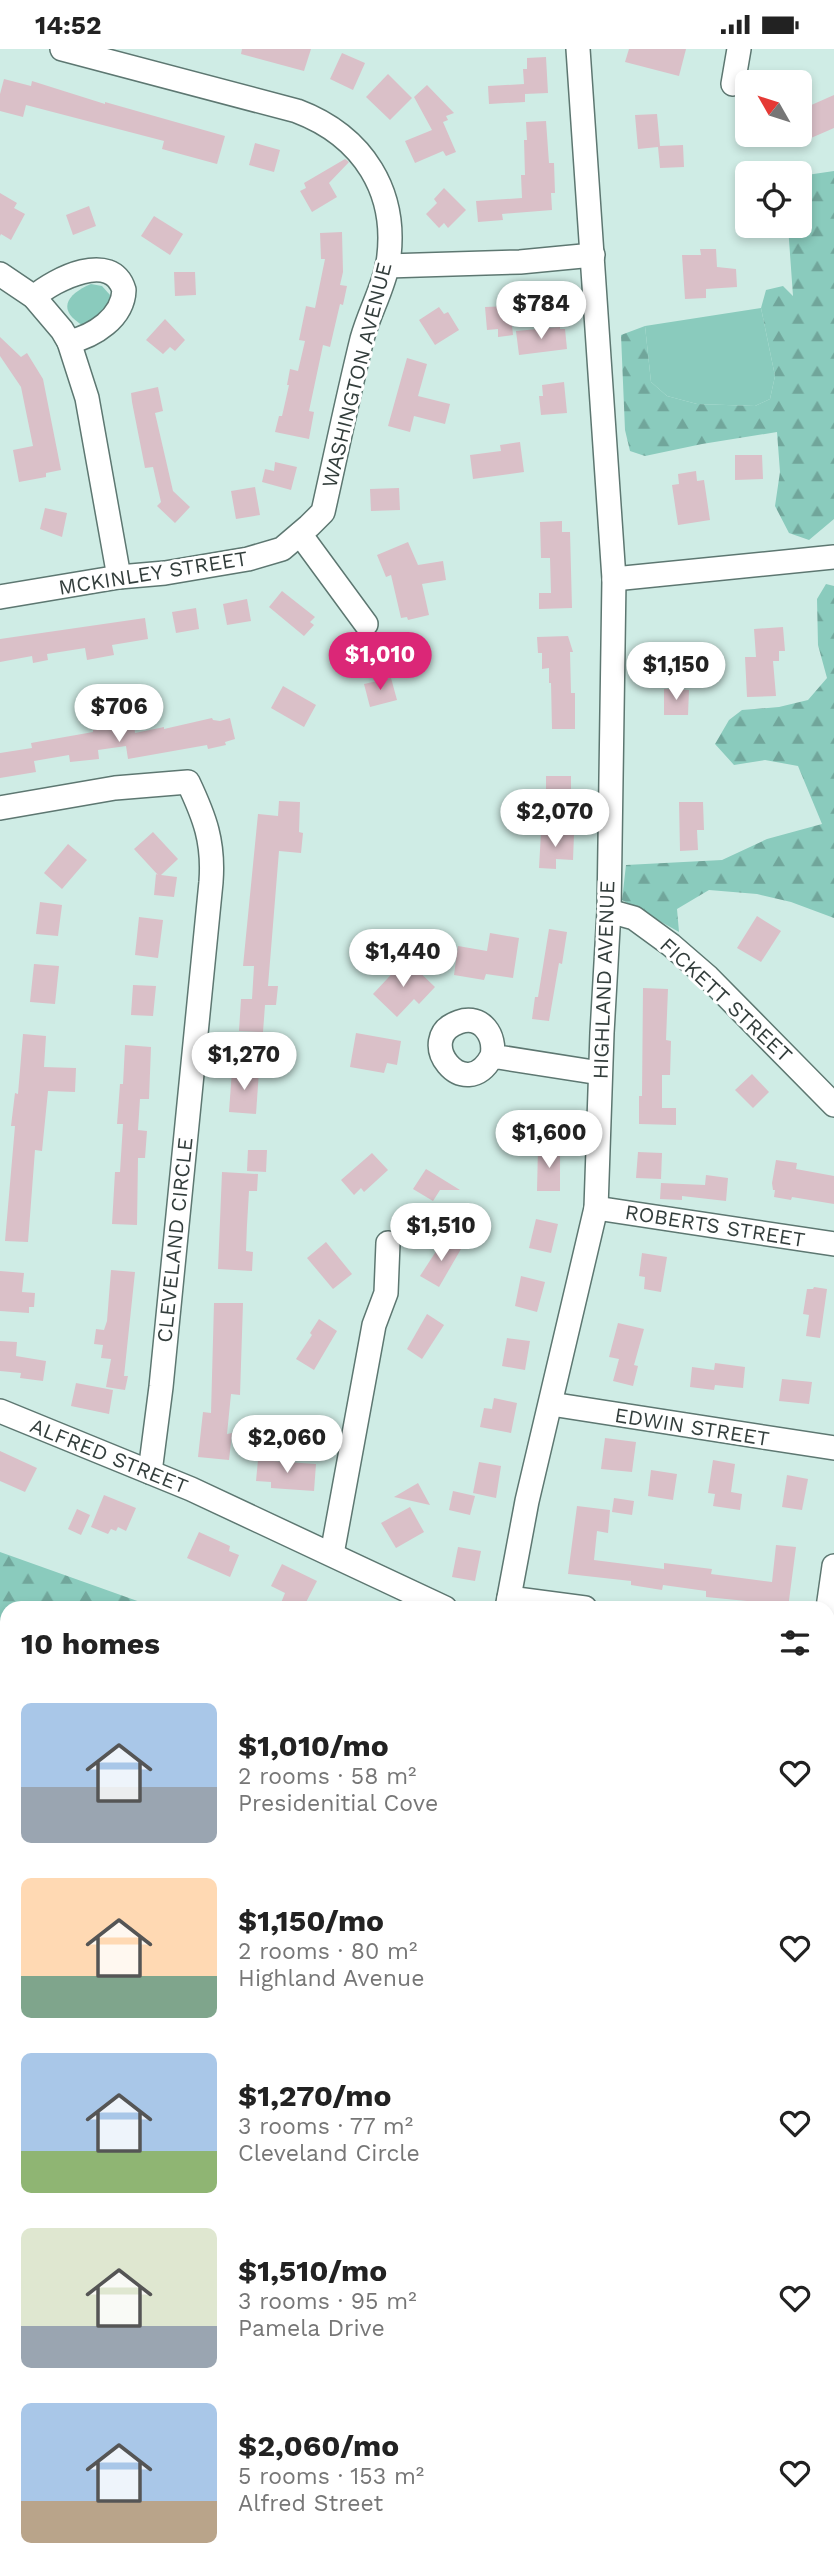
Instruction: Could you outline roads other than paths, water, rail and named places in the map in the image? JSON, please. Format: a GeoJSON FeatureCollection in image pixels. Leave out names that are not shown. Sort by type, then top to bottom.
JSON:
{"type":"FeatureCollection","features":[{"type":"Feature","properties":{"kind":"street","name":"WASHINGTON AVENUE"},"geometry":{"type":"LineString","coordinates":[[62,49],[297,111],[318,119],[353,145],[377,179],[391,237],[387,266],[363,335],[323,512],[300,534]]}},
{"type":"Feature","properties":{"kind":"street","name":"HIGHLAND AVENUE"},"geometry":{"type":"LineString","coordinates":[[508,1601],[527,1501],[596,1208],[609,911],[614,579],[578,49]]}},
{"type":"Feature","properties":{"kind":"street"},"geometry":{"type":"LineString","coordinates":[[733,84],[739,49]]}},
{"type":"Feature","properties":{"kind":"street"},"geometry":{"type":"LineString","coordinates":[[387,266],[520,262],[593,255]]}},
{"type":"Feature","properties":{"kind":"street"},"geometry":{"type":"LineString","coordinates":[[34,297],[73,274],[99,270],[115,274],[119,278],[124,296],[117,311],[92,334],[69,342]]}},
{"type":"Feature","properties":{"kind":"street"},"geometry":{"type":"LineString","coordinates":[[0,275],[34,297],[69,342],[87,398],[119,577]]}},
{"type":"Feature","properties":{"kind":"street"},"geometry":{"type":"LineString","coordinates":[[300,534],[366,624]]}},
{"type":"Feature","properties":{"kind":"street","name":"MCKINLEY STREET"},"geometry":{"type":"LineString","coordinates":[[0,597],[248,559],[282,549],[300,534]]}},
{"type":"Feature","properties":{"kind":"street"},"geometry":{"type":"LineString","coordinates":[[614,579],[834,557]]}},
{"type":"Feature","properties":{"kind":"street","name":"CLEVELAND CIRCLE"},"geometry":{"type":"LineString","coordinates":[[0,808],[115,788],[188,782],[205,820],[210,840],[211,882],[161,1387],[150,1472]]}},
{"type":"Feature","properties":{"kind":"street","name":"FICKETT STREET"},"geometry":{"type":"LineString","coordinates":[[609,911],[634,918],[681,953],[834,1105]]}},
{"type":"Feature","properties":{"kind":"street"},"geometry":{"type":"LineString","coordinates":[[492,1056],[600,1073]]}},
{"type":"Feature","properties":{"kind":"street","name":"ROBERTS STREET"},"geometry":{"type":"LineString","coordinates":[[596,1208],[834,1244]]}},
{"type":"Feature","properties":{"kind":"street"},"geometry":{"type":"LineString","coordinates":[[332,1554],[374,1325],[386,1293],[388,1243]]}},
{"type":"Feature","properties":{"kind":"street","name":"EDWIN STREET"},"geometry":{"type":"LineString","coordinates":[[551,1404],[834,1448]]}},
{"type":"Feature","properties":{"kind":"street","name":"ALFRED STREET"},"geometry":{"type":"LineString","coordinates":[[0,1412],[191,1489],[428,1601]]}},
{"type":"Feature","properties":{"kind":"street"},"geometry":{"type":"LineString","coordinates":[[829,1601],[834,1566]]}}]}
